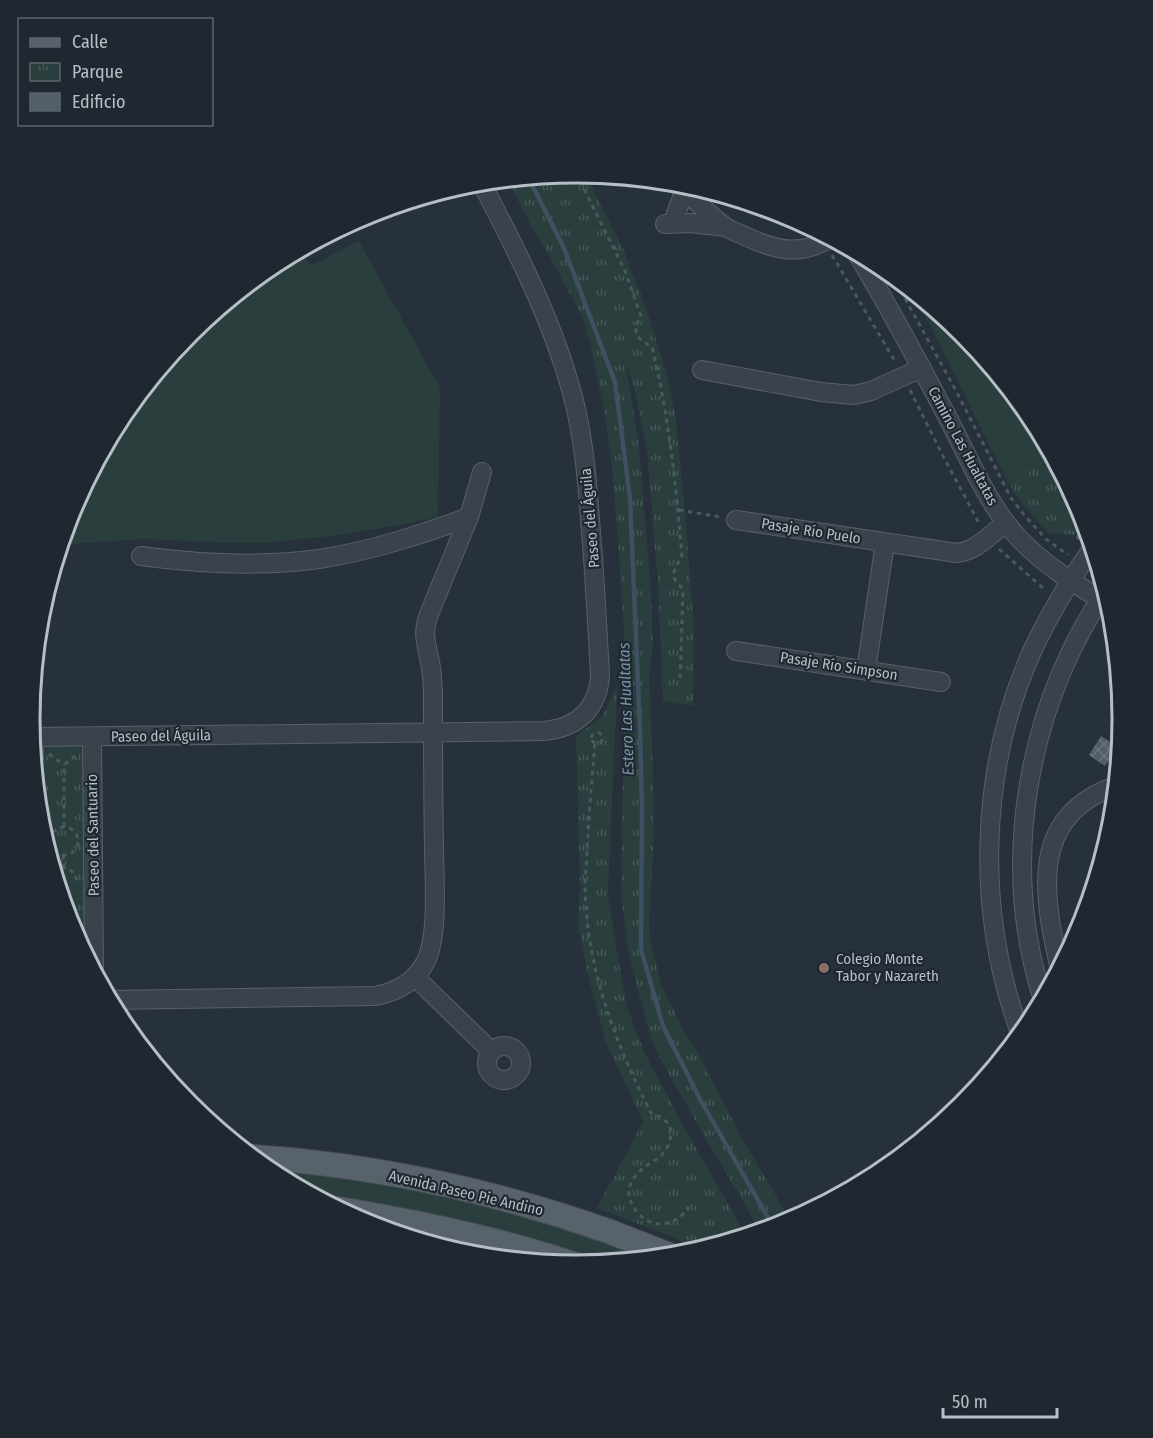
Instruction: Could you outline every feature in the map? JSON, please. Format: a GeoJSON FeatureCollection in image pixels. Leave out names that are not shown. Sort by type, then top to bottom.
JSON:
{"type":"FeatureCollection","features":[{"type":"Feature","properties":{"kind":"main road","name":"Avenida Paseo Pie Andino"},"geometry":{"type":"LineString","coordinates":[[270,1159],[355,1168],[495,1197],[549,1212],[653,1249]]}},
{"type":"Feature","properties":{"kind":"main road"},"geometry":{"type":"LineString","coordinates":[[373,1215],[409,1221],[540,1254]]}},
{"type":"Feature","properties":{"kind":"street","name":"Paseo del Águila"},"geometry":{"type":"LineString","coordinates":[[41,737],[543,731],[554,730],[573,723],[587,711],[596,697],[600,683],[590,507],[576,410],[561,358],[543,310],[486,191]]}},
{"type":"Feature","properties":{"kind":"street"},"geometry":{"type":"LineString","coordinates":[[679,193],[670,224],[690,223],[726,227],[766,245],[788,250],[807,249],[822,243]]}},
{"type":"Feature","properties":{"kind":"street"},"geometry":{"type":"LineString","coordinates":[[691,195],[726,227]]}},
{"type":"Feature","properties":{"kind":"street","name":"Camino Las Hualtatas"},"geometry":{"type":"LineString","coordinates":[[865,267],[922,368],[998,512],[1024,544],[1037,555],[1070,581],[1097,594]]}},
{"type":"Feature","properties":{"kind":"street"},"geometry":{"type":"LineString","coordinates":[[702,370],[854,395],[871,391],[922,368]]}},
{"type":"Feature","properties":{"kind":"street"},"geometry":{"type":"LineString","coordinates":[[120,1000],[366,996],[394,991],[415,977],[427,959],[434,936],[432,681],[425,640],[426,623],[469,517],[482,471]]}},
{"type":"Feature","properties":{"kind":"street"},"geometry":{"type":"LineString","coordinates":[[141,556],[232,564],[319,559],[392,543],[469,517]]}},
{"type":"Feature","properties":{"kind":"street","name":"Pasaje Río Puelo"},"geometry":{"type":"LineString","coordinates":[[736,520],[957,553],[976,547],[1006,523]]}},
{"type":"Feature","properties":{"kind":"street"},"geometry":{"type":"LineString","coordinates":[[866,670],[885,543]]}},
{"type":"Feature","properties":{"kind":"street"},"geometry":{"type":"LineString","coordinates":[[1018,1023],[1003,974],[994,925],[990,869],[993,790],[1003,737],[1022,678],[1045,625],[1070,581],[1084,546]]}},
{"type":"Feature","properties":{"kind":"street"},"geometry":{"type":"LineString","coordinates":[[1040,988],[1031,953],[1024,896],[1023,837],[1029,786],[1038,741],[1051,697],[1073,647],[1100,606]]}},
{"type":"Feature","properties":{"kind":"street","name":"Pasaje Río Simpson"},"geometry":{"type":"LineString","coordinates":[[736,651],[941,682]]}},
{"type":"Feature","properties":{"kind":"street","name":"Paseo del Santuario"},"geometry":{"type":"LineString","coordinates":[[92,737],[94,951]]}},
{"type":"Feature","properties":{"kind":"street"},"geometry":{"type":"LineString","coordinates":[[1059,952],[1050,922],[1047,883],[1048,862],[1053,842],[1065,822],[1081,804],[1097,793],[1108,789]]}},
{"type":"Feature","properties":{"kind":"street"},"geometry":{"type":"LineString","coordinates":[[415,977],[491,1051]]}},
{"type":"Feature","properties":{"kind":"path"},"geometry":{"type":"LineString","coordinates":[[582,183],[625,271],[641,316],[635,326],[636,334],[652,347],[662,389],[670,438],[682,557],[675,567],[674,576],[676,583],[683,589],[680,682]]}},
{"type":"Feature","properties":{"kind":"path"},"geometry":{"type":"LineString","coordinates":[[833,249],[988,537],[1045,590]]}},
{"type":"Feature","properties":{"kind":"path"},"geometry":{"type":"LineString","coordinates":[[902,293],[1011,498],[1046,539],[1068,555]]}},
{"type":"Feature","properties":{"kind":"path"},"geometry":{"type":"LineString","coordinates":[[678,510],[736,520]]}},
{"type":"Feature","properties":{"kind":"path"},"geometry":{"type":"LineString","coordinates":[[596,744],[585,884],[590,943],[612,1025],[625,1057],[651,1113],[665,1120],[672,1131],[670,1141],[661,1157],[635,1175],[628,1194],[633,1208],[645,1220],[660,1225],[679,1220],[689,1207]]}},
{"type":"Feature","properties":{"kind":"path"},"geometry":{"type":"LineString","coordinates":[[64,776],[64,827]]}},
{"type":"Feature","properties":{"kind":"path"},"geometry":{"type":"LineString","coordinates":[[53,831],[57,828],[71,828],[78,840],[75,849],[68,855],[58,853]]}},
{"type":"Feature","properties":{"kind":"path"},"geometry":{"type":"LineString","coordinates":[[63,855],[64,867],[74,873],[78,884]]}},
{"type":"Feature","properties":{"kind":"green space"},"geometry":{"type":"Polygon","coordinates":[[[590,183],[624,251],[649,317],[666,372],[675,413],[684,501],[694,628],[693,706],[663,701],[658,585],[647,451],[633,383],[626,364],[639,447],[651,591],[653,646],[649,676],[654,836],[650,938],[661,984],[684,1031],[698,1053],[744,1142],[786,1212],[755,1225],[650,1037],[628,951],[621,895],[625,648],[612,469],[605,414],[590,342],[582,317],[511,187],[541,184],[590,183]]]}},
{"type":"Feature","properties":{"kind":"green space"},"geometry":{"type":"Polygon","coordinates":[[[359,241],[440,388],[438,517],[341,535],[267,543],[143,539],[70,545],[81,514],[112,451],[151,393],[174,366],[197,340],[250,294],[304,258],[312,265],[359,241]]]}},
{"type":"Feature","properties":{"kind":"green space"},"geometry":{"type":"Polygon","coordinates":[[[922,310],[956,340],[1002,393],[1044,457],[1002,471],[922,310]]]}},
{"type":"Feature","properties":{"kind":"green space"},"geometry":{"type":"Polygon","coordinates":[[[1044,457],[1072,514],[1077,529],[1075,535],[1048,533],[1018,499],[1002,471],[1044,457]]]}},
{"type":"Feature","properties":{"kind":"green space"},"geometry":{"type":"Polygon","coordinates":[[[617,686],[608,894],[627,1007],[645,1054],[742,1229],[686,1244],[597,1208],[643,1122],[606,1042],[589,980],[578,925],[580,885],[576,736],[602,717],[617,686]]]}},
{"type":"Feature","properties":{"kind":"green space"},"geometry":{"type":"Polygon","coordinates":[[[48,745],[79,745],[84,754],[88,938],[59,858],[45,789],[42,750],[48,745]]]}},
{"type":"Feature","properties":{"kind":"green space"},"geometry":{"type":"Polygon","coordinates":[[[287,1170],[412,1187],[527,1214],[635,1251],[566,1255],[525,1241],[343,1202],[287,1170]]]}},
{"type":"Feature","properties":{"kind":"building"},"geometry":{"type":"Polygon","coordinates":[[[1101,736],[1111,743],[1111,757],[1105,766],[1089,755],[1101,736]]]}},
{"type":"Feature","properties":{"kind":"waterway","name":"Estero Las Hualtatas"},"geometry":{"type":"LineString","coordinates":[[532,185],[564,248],[615,382],[630,498],[642,807],[641,949],[663,1026],[701,1101],[769,1219]]}},
{"type":"Feature","properties":{"kind":"place","name":"Colegio Monte Tabor y Nazareth"},"geometry":{"type":"Point","coordinates":[824,968]}}]}
